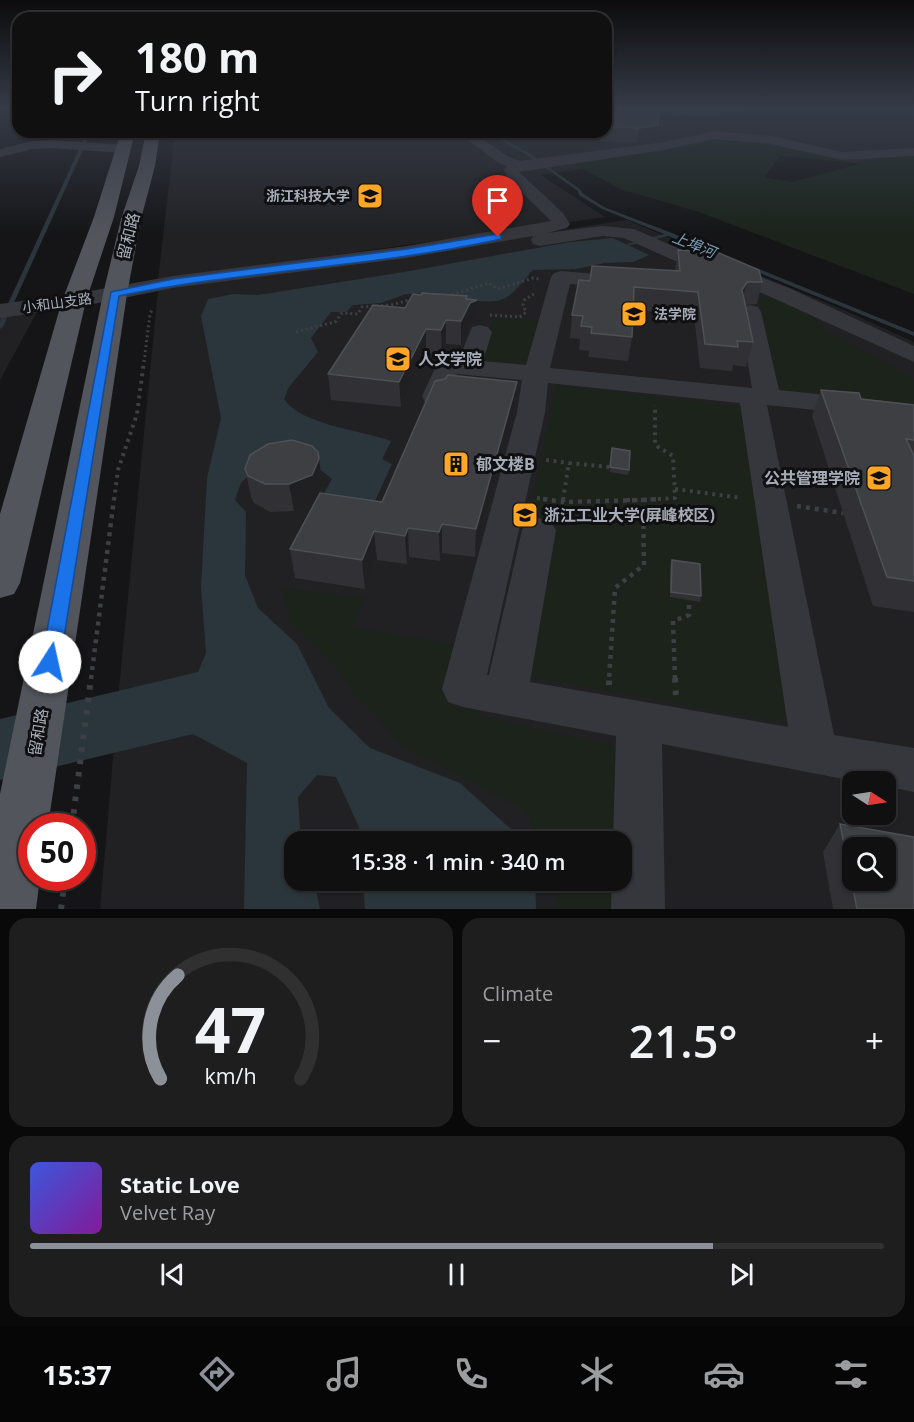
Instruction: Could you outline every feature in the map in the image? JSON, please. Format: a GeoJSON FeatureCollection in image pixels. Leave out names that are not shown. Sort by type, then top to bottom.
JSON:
{"type":"FeatureCollection","features":[{"type":"Feature","properties":{"kind":"main road","name":"留和路"},"geometry":{"type":"LineString","coordinates":[[0,583],[74,301],[104,217],[124,149]]}},
{"type":"Feature","properties":{"kind":"main road","name":"留和路"},"geometry":{"type":"LineString","coordinates":[[6,909],[115,294],[131,219],[150,149]]}},
{"type":"Feature","properties":{"kind":"street"},"geometry":{"type":"LineString","coordinates":[[0,153],[15,149]]}},
{"type":"Feature","properties":{"kind":"street"},"geometry":{"type":"LineString","coordinates":[[489,149],[502,159],[524,165]]}},
{"type":"Feature","properties":{"kind":"street"},"geometry":{"type":"LineString","coordinates":[[115,294],[173,282],[407,252],[543,229],[561,224],[557,217],[513,176],[511,170],[524,165],[638,149]]}},
{"type":"Feature","properties":{"kind":"street"},"geometry":{"type":"LineString","coordinates":[[813,149],[842,156],[914,152]]}},
{"type":"Feature","properties":{"kind":"street"},"geometry":{"type":"LineString","coordinates":[[115,294],[175,292],[602,231],[628,233],[781,293],[914,355]]}},
{"type":"Feature","properties":{"kind":"street"},"geometry":{"type":"LineString","coordinates":[[637,283],[561,277],[555,280],[536,374],[531,412],[463,689],[914,770]]}},
{"type":"Feature","properties":{"kind":"street","name":"小和山支路"},"geometry":{"type":"LineString","coordinates":[[5,310],[115,294]]}},
{"type":"Feature","properties":{"kind":"street"},"geometry":{"type":"LineString","coordinates":[[750,312],[771,502],[815,752]]}},
{"type":"Feature","properties":{"kind":"street"},"geometry":{"type":"LineString","coordinates":[[469,367],[480,332]]}},
{"type":"Feature","properties":{"kind":"street"},"geometry":{"type":"LineString","coordinates":[[435,396],[448,365],[914,412]]}},
{"type":"Feature","properties":{"kind":"street"},"geometry":{"type":"LineString","coordinates":[[506,696],[539,530]]}},
{"type":"Feature","properties":{"kind":"street"},"geometry":{"type":"LineString","coordinates":[[638,909],[641,721]]}},
{"type":"Feature","properties":{"kind":"path"},"geometry":{"type":"LineString","coordinates":[[446,296],[489,283],[498,289],[532,278],[555,280]]}},
{"type":"Feature","properties":{"kind":"path"},"geometry":{"type":"LineString","coordinates":[[480,332],[487,315],[520,317],[526,312],[523,305],[525,299],[534,294],[543,283],[555,280]]}},
{"type":"Feature","properties":{"kind":"path"},"geometry":{"type":"LineString","coordinates":[[296,332],[335,322],[342,313],[358,314],[362,307],[391,305],[423,298]]}},
{"type":"Feature","properties":{"kind":"path"},"geometry":{"type":"LineString","coordinates":[[74,813],[118,470],[137,414],[150,314],[153,308]]}},
{"type":"Feature","properties":{"kind":"path"},"geometry":{"type":"LineString","coordinates":[[610,467],[569,463],[563,502],[675,498],[673,456],[655,445],[656,386]]}},
{"type":"Feature","properties":{"kind":"path"},"geometry":{"type":"LineString","coordinates":[[675,489],[843,513]]}},
{"type":"Feature","properties":{"kind":"path"},"geometry":{"type":"LineString","coordinates":[[641,721],[615,588],[644,565],[643,500]]}},
{"type":"Feature","properties":{"kind":"path"},"geometry":{"type":"LineString","coordinates":[[641,721],[673,621],[689,615],[689,600]]}},
{"type":"Feature","properties":{"kind":"path"},"geometry":{"type":"LineString","coordinates":[[61,909],[63,891]]}},
{"type":"Feature","properties":{"kind":"shaded area","name":"浙江科技大学"},"geometry":{"type":"Polygon","coordinates":[[[173,149],[716,149],[541,175],[605,217],[158,280],[173,149]]]}},
{"type":"Feature","properties":{"kind":"shaded area"},"geometry":{"type":"Polygon","coordinates":[[[669,149],[806,149],[836,153],[845,162],[780,156],[765,177],[792,182],[914,149],[914,294],[699,212],[620,189],[574,164],[669,149]]]}},
{"type":"Feature","properties":{"kind":"shaded area","name":"浙江科技大学"},"geometry":{"type":"Polygon","coordinates":[[[738,149],[914,149],[914,170],[738,149]]]}},
{"type":"Feature","properties":{"kind":"shaded area","name":"浙江工业大学(屏峰校区)"},"geometry":{"type":"Polygon","coordinates":[[[627,220],[846,311],[914,342],[914,909],[100,909],[158,290],[627,220]]]}},
{"type":"Feature","properties":{"kind":"shaded area"},"geometry":{"type":"Polygon","coordinates":[[[613,238],[649,255],[633,262],[604,263],[576,269],[533,270],[518,288],[500,300],[447,301],[433,293],[406,294],[381,303],[353,305],[346,312],[331,312],[311,338],[318,352],[289,387],[284,399],[292,408],[317,421],[391,441],[382,459],[392,464],[370,512],[316,507],[332,479],[311,462],[253,471],[241,483],[235,500],[246,512],[245,575],[258,608],[297,644],[329,708],[370,748],[460,783],[513,831],[359,831],[336,777],[317,775],[298,797],[300,831],[284,831],[284,891],[316,891],[320,909],[244,909],[247,763],[193,734],[0,780],[0,719],[198,672],[206,653],[201,587],[207,478],[221,418],[201,316],[208,299],[234,294],[258,295],[570,242],[613,238]]]}},
{"type":"Feature","properties":{"kind":"shaded area"},"geometry":{"type":"Polygon","coordinates":[[[759,297],[786,299],[818,314],[818,326],[914,379],[914,409],[779,392],[759,297]]]}},
{"type":"Feature","properties":{"kind":"shaded area"},"geometry":{"type":"Polygon","coordinates":[[[36,314],[0,380],[0,316],[36,314]]]}},
{"type":"Feature","properties":{"kind":"shaded area"},"geometry":{"type":"Polygon","coordinates":[[[494,317],[545,321],[532,371],[476,365],[494,317]]]}},
{"type":"Feature","properties":{"kind":"shaded area"},"geometry":{"type":"Polygon","coordinates":[[[556,385],[749,407],[804,726],[497,671],[556,385]]]}},
{"type":"Feature","properties":{"kind":"shaded area"},"geometry":{"type":"Polygon","coordinates":[[[280,588],[365,598],[352,627],[465,646],[453,692],[487,717],[629,750],[627,831],[536,831],[525,810],[404,747],[357,695],[329,659],[290,621],[280,588]]]}},
{"type":"Feature","properties":{"kind":"shaded area"},"geometry":{"type":"Polygon","coordinates":[[[364,891],[535,891],[536,909],[365,909],[364,891]]]}},
{"type":"Feature","properties":{"kind":"shaded area"},"geometry":{"type":"Polygon","coordinates":[[[556,891],[625,891],[625,909],[555,909],[556,891]]]}},
{"type":"Feature","properties":{"kind":"building"},"geometry":{"type":"Polygon","coordinates":[[[678,250],[719,253],[759,270],[762,282],[747,282],[742,290],[753,342],[737,341],[738,347],[705,344],[698,292],[634,287],[632,337],[591,333],[592,327],[581,326],[583,316],[572,315],[579,280],[590,281],[592,266],[680,271],[678,250]]]}},
{"type":"Feature","properties":{"kind":"building"},"geometry":{"type":"Polygon","coordinates":[[[422,293],[467,296],[466,299],[477,300],[470,303],[461,321],[446,320],[441,330],[426,329],[399,382],[328,374],[373,305],[405,308],[413,294],[421,295],[422,293]]]}},
{"type":"Feature","properties":{"kind":"building","name":"郁文楼B"},"geometry":{"type":"Polygon","coordinates":[[[448,375],[517,382],[476,529],[442,524],[439,532],[408,528],[405,536],[374,531],[362,560],[290,549],[320,493],[382,502],[435,381],[445,379],[448,375]]]}},
{"type":"Feature","properties":{"kind":"building"},"geometry":{"type":"Polygon","coordinates":[[[821,390],[859,393],[861,399],[914,405],[914,440],[906,439],[914,456],[914,581],[887,577],[821,390]]]}},
{"type":"Feature","properties":{"kind":"building"},"geometry":{"type":"Polygon","coordinates":[[[292,440],[312,446],[318,452],[319,459],[312,475],[289,484],[265,484],[248,476],[245,469],[250,455],[268,444],[292,440]]]}},
{"type":"Feature","properties":{"kind":"building"},"geometry":{"type":"Polygon","coordinates":[[[612,448],[630,451],[629,470],[610,467],[612,448]]]}},
{"type":"Feature","properties":{"kind":"building"},"geometry":{"type":"Polygon","coordinates":[[[672,560],[700,564],[701,596],[671,592],[672,560]]]}},
{"type":"Feature","properties":{"kind":"building"},"geometry":{"type":"Polygon","coordinates":[[[840,824],[914,837],[914,909],[857,909],[853,891],[896,891],[896,837],[843,837],[840,824]]]}},
{"type":"Feature","properties":{"kind":"waterway"},"geometry":{"type":"LineString","coordinates":[[0,327],[81,149]]}},
{"type":"Feature","properties":{"kind":"waterway","name":"上埠河"},"geometry":{"type":"LineString","coordinates":[[520,149],[603,208],[669,234]]}},
{"type":"Feature","properties":{"kind":"waterway"},"geometry":{"type":"LineString","coordinates":[[629,245],[669,234]]}},
{"type":"Feature","properties":{"kind":"waterway","name":"上埠河"},"geometry":{"type":"LineString","coordinates":[[669,234],[725,257]]}},
{"type":"Feature","properties":{"kind":"waterway","name":"上埠河"},"geometry":{"type":"LineString","coordinates":[[752,268],[914,334]]}},
{"type":"Feature","properties":{"kind":"place","name":"浙江科技大学"},"geometry":{"type":"Point","coordinates":[370,196]}},
{"type":"Feature","properties":{"kind":"place","name":"法学院"},"geometry":{"type":"Point","coordinates":[634,314]}},
{"type":"Feature","properties":{"kind":"place","name":"人文学院"},"geometry":{"type":"Point","coordinates":[398,359]}},
{"type":"Feature","properties":{"kind":"place","name":"郁文楼B"},"geometry":{"type":"Point","coordinates":[456,464]}},
{"type":"Feature","properties":{"kind":"place","name":"公共管理学院"},"geometry":{"type":"Point","coordinates":[879,478]}},
{"type":"Feature","properties":{"kind":"place","name":"浙江工业大学(屏峰校区)"},"geometry":{"type":"Point","coordinates":[525,515]}},
{"type":"Feature","properties":{"kind":"route"},"geometry":{"type":"LineString","coordinates":[[50,662],[115,294],[173,282],[407,252],[498,237]]}}]}
